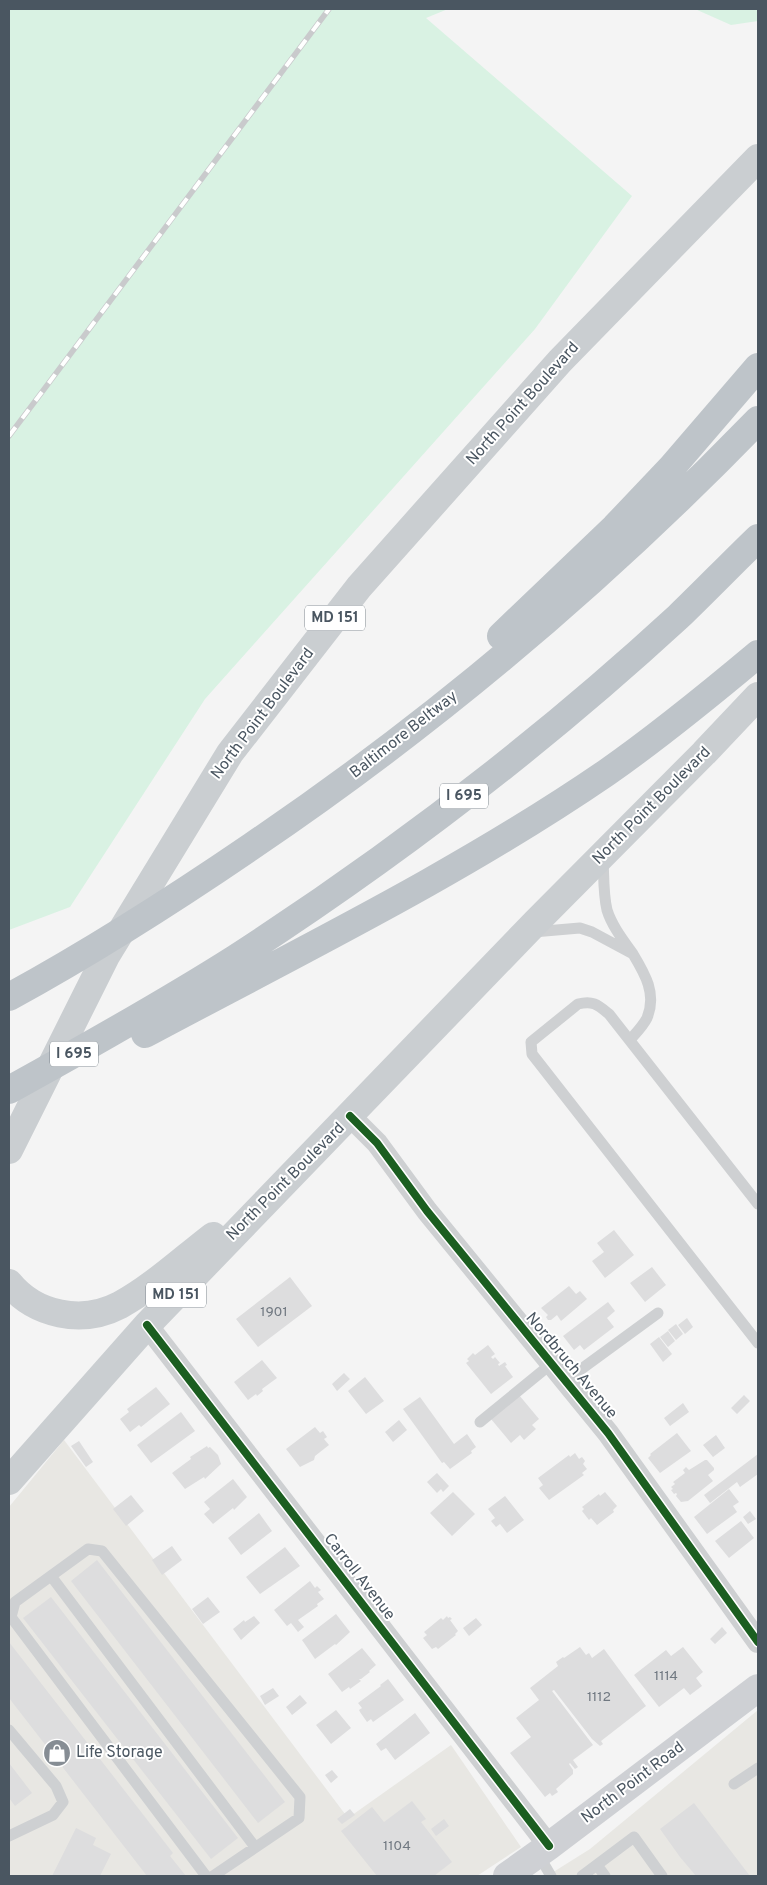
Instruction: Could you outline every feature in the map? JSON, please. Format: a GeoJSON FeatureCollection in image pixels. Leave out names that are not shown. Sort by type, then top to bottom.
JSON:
{"type":"FeatureCollection","features":[{"type":"Feature","properties":{"kind":"highway"},"geometry":{"type":"LineString","coordinates":[[212,873],[314,794],[505,633],[615,527],[672,467],[758,367]]}},
{"type":"Feature","properties":{"kind":"highway","name":"Baltimore Beltway"},"geometry":{"type":"LineString","coordinates":[[20,990],[136,923],[212,873],[303,812],[410,733],[517,647],[618,557],[758,420]]}},
{"type":"Feature","properties":{"kind":"highway","name":"I 695"},"geometry":{"type":"LineString","coordinates":[[9,1090],[140,1017],[252,946],[362,871],[469,792],[574,708],[671,623],[758,538]]}},
{"type":"Feature","properties":{"kind":"highway"},"geometry":{"type":"LineString","coordinates":[[9,1096],[126,1044],[410,892],[542,815],[606,773],[662,732],[758,654]]}},
{"type":"Feature","properties":{"kind":"main road","name":"North Point Boulevard"},"geometry":{"type":"LineString","coordinates":[[11,1148],[106,956],[230,753],[359,587],[560,361],[758,158]]}},
{"type":"Feature","properties":{"kind":"main road","name":"North Point Boulevard"},"geometry":{"type":"LineString","coordinates":[[9,1481],[147,1325],[526,932],[603,856],[758,696]]}},
{"type":"Feature","properties":{"kind":"main road"},"geometry":{"type":"LineString","coordinates":[[9,1283],[18,1294],[30,1303],[45,1310],[62,1314],[83,1315],[102,1312],[138,1294],[286,1180]]}},
{"type":"Feature","properties":{"kind":"street","name":"Nordbruch Avenue"},"geometry":{"type":"LineString","coordinates":[[350,1116],[377,1144],[427,1211],[608,1433],[758,1642]]}},
{"type":"Feature","properties":{"kind":"street","name":"Carroll Avenue"},"geometry":{"type":"LineString","coordinates":[[147,1325],[546,1859]]}},
{"type":"Feature","properties":{"kind":"street","name":"North Point Road"},"geometry":{"type":"LineString","coordinates":[[507,1876],[546,1859],[758,1688]]}},
{"type":"Feature","properties":{"kind":"lane"},"geometry":{"type":"LineString","coordinates":[[603,856],[604,894],[607,910],[615,928],[647,977],[651,998],[647,1018],[630,1040]]}},
{"type":"Feature","properties":{"kind":"lane"},"geometry":{"type":"LineString","coordinates":[[526,932],[580,928],[592,932],[633,954]]}},
{"type":"Feature","properties":{"kind":"lane"},"geometry":{"type":"LineString","coordinates":[[758,1204],[630,1040],[609,1014],[597,1003],[588,1001],[578,1004],[531,1042],[532,1054],[758,1342]]}},
{"type":"Feature","properties":{"kind":"lane"},"geometry":{"type":"LineString","coordinates":[[565,1381],[658,1313]]}},
{"type":"Feature","properties":{"kind":"lane"},"geometry":{"type":"LineString","coordinates":[[480,1422],[551,1364]]}},
{"type":"Feature","properties":{"kind":"lane"},"geometry":{"type":"LineString","coordinates":[[206,1876],[11,1617],[15,1602],[88,1549],[102,1551],[300,1797],[299,1818],[213,1876]]}},
{"type":"Feature","properties":{"kind":"lane"},"geometry":{"type":"LineString","coordinates":[[51,1576],[255,1847]]}},
{"type":"Feature","properties":{"kind":"lane"},"geometry":{"type":"LineString","coordinates":[[9,1730],[56,1786],[63,1802],[53,1815],[9,1836]]}},
{"type":"Feature","properties":{"kind":"lane"},"geometry":{"type":"LineString","coordinates":[[734,1784],[758,1768]]}},
{"type":"Feature","properties":{"kind":"lane"},"geometry":{"type":"LineString","coordinates":[[582,1876],[634,1837],[662,1876]]}},
{"type":"Feature","properties":{"kind":"lane"},"geometry":{"type":"LineString","coordinates":[[597,1865],[604,1876]]}},
{"type":"Feature","properties":{"kind":"shaded area"},"geometry":{"type":"Polygon","coordinates":[[[64,1440],[348,1818],[451,1745],[521,1847],[477,1876],[9,1876],[9,1507],[64,1440]]]}},
{"type":"Feature","properties":{"kind":"shaded area"},"geometry":{"type":"Polygon","coordinates":[[[758,1710],[758,1876],[547,1876],[590,1849],[758,1710]]]}},
{"type":"Feature","properties":{"kind":"green space"},"geometry":{"type":"Polygon","coordinates":[[[9,9],[448,9],[426,18],[632,196],[535,329],[205,699],[70,907],[9,930],[9,9]]]}},
{"type":"Feature","properties":{"kind":"green space"},"geometry":{"type":"Polygon","coordinates":[[[695,9],[758,9],[758,21],[731,25],[695,9]]]}},
{"type":"Feature","properties":{"kind":"building"},"geometry":{"type":"Polygon","coordinates":[[[614,1230],[634,1255],[605,1278],[592,1261],[604,1252],[597,1243],[614,1230]]]}},
{"type":"Feature","properties":{"kind":"building"},"geometry":{"type":"Polygon","coordinates":[[[652,1267],[666,1285],[645,1302],[630,1283],[652,1267]]]}},
{"type":"Feature","properties":{"kind":"building"},"geometry":{"type":"Polygon","coordinates":[[[290,1277],[312,1306],[258,1347],[236,1319],[290,1277]]]}},
{"type":"Feature","properties":{"kind":"building"},"geometry":{"type":"Polygon","coordinates":[[[569,1286],[576,1294],[580,1291],[587,1299],[561,1321],[557,1315],[548,1320],[546,1317],[548,1315],[541,1308],[569,1286]]]}},
{"type":"Feature","properties":{"kind":"building"},"geometry":{"type":"Polygon","coordinates":[[[608,1302],[615,1311],[607,1318],[614,1327],[584,1350],[580,1345],[574,1350],[563,1336],[608,1302]]]}},
{"type":"Feature","properties":{"kind":"building"},"geometry":{"type":"Polygon","coordinates":[[[687,1318],[693,1327],[685,1334],[678,1325],[687,1318]]]}},
{"type":"Feature","properties":{"kind":"building"},"geometry":{"type":"Polygon","coordinates":[[[676,1324],[683,1334],[676,1340],[668,1330],[676,1324]]]}},
{"type":"Feature","properties":{"kind":"building"},"geometry":{"type":"Polygon","coordinates":[[[668,1331],[675,1341],[668,1347],[660,1337],[668,1331]]]}},
{"type":"Feature","properties":{"kind":"building"},"geometry":{"type":"Polygon","coordinates":[[[659,1337],[672,1354],[663,1362],[650,1344],[659,1337]]]}},
{"type":"Feature","properties":{"kind":"building"},"geometry":{"type":"Polygon","coordinates":[[[488,1345],[495,1354],[491,1357],[493,1359],[495,1357],[500,1363],[498,1364],[499,1366],[505,1362],[507,1365],[505,1366],[513,1377],[491,1394],[466,1363],[473,1353],[475,1355],[488,1345]]]}},
{"type":"Feature","properties":{"kind":"building"},"geometry":{"type":"Polygon","coordinates":[[[262,1360],[277,1378],[262,1389],[263,1391],[257,1396],[256,1394],[248,1400],[234,1382],[262,1360]]]}},
{"type":"Feature","properties":{"kind":"building"},"geometry":{"type":"Polygon","coordinates":[[[344,1373],[350,1379],[337,1391],[332,1384],[344,1373]]]}},
{"type":"Feature","properties":{"kind":"building"},"geometry":{"type":"Polygon","coordinates":[[[365,1377],[384,1401],[366,1414],[348,1391],[365,1377]]]}},
{"type":"Feature","properties":{"kind":"building"},"geometry":{"type":"Polygon","coordinates":[[[156,1387],[170,1404],[141,1427],[139,1425],[130,1432],[120,1419],[129,1412],[127,1409],[156,1387]]]}},
{"type":"Feature","properties":{"kind":"building"},"geometry":{"type":"Polygon","coordinates":[[[519,1395],[539,1419],[532,1425],[536,1429],[524,1440],[520,1435],[511,1443],[491,1419],[519,1395]]]}},
{"type":"Feature","properties":{"kind":"building"},"geometry":{"type":"Polygon","coordinates":[[[744,1395],[750,1401],[737,1414],[731,1408],[744,1395]]]}},
{"type":"Feature","properties":{"kind":"building"},"geometry":{"type":"Polygon","coordinates":[[[420,1397],[454,1444],[467,1434],[476,1447],[471,1451],[472,1453],[450,1469],[444,1462],[442,1463],[403,1409],[420,1397]]]}},
{"type":"Feature","properties":{"kind":"building"},"geometry":{"type":"Polygon","coordinates":[[[683,1403],[689,1412],[670,1426],[664,1418],[683,1403]]]}},
{"type":"Feature","properties":{"kind":"building"},"geometry":{"type":"Polygon","coordinates":[[[181,1412],[195,1431],[151,1463],[137,1445],[181,1412]]]}},
{"type":"Feature","properties":{"kind":"building"},"geometry":{"type":"Polygon","coordinates":[[[399,1420],[407,1430],[393,1442],[385,1432],[399,1420]]]}},
{"type":"Feature","properties":{"kind":"building"},"geometry":{"type":"Polygon","coordinates":[[[315,1427],[320,1433],[323,1431],[327,1437],[324,1439],[329,1445],[315,1456],[314,1460],[300,1467],[286,1449],[315,1427]]]}},
{"type":"Feature","properties":{"kind":"building"},"geometry":{"type":"Polygon","coordinates":[[[677,1433],[691,1451],[660,1473],[648,1458],[650,1454],[677,1433]]]}},
{"type":"Feature","properties":{"kind":"building"},"geometry":{"type":"Polygon","coordinates":[[[716,1435],[725,1448],[713,1457],[703,1445],[716,1435]]]}},
{"type":"Feature","properties":{"kind":"building"},"geometry":{"type":"Polygon","coordinates":[[[79,1441],[93,1462],[86,1467],[71,1446],[79,1441]]]}},
{"type":"Feature","properties":{"kind":"building"},"geometry":{"type":"Polygon","coordinates":[[[207,1446],[218,1455],[221,1464],[205,1479],[204,1477],[185,1489],[172,1473],[191,1459],[190,1457],[207,1446]]]}},
{"type":"Feature","properties":{"kind":"building"},"geometry":{"type":"Polygon","coordinates":[[[575,1453],[579,1459],[582,1457],[585,1461],[583,1464],[587,1469],[582,1473],[584,1475],[549,1500],[539,1488],[543,1485],[538,1478],[569,1455],[570,1457],[575,1453]]]}},
{"type":"Feature","properties":{"kind":"building"},"geometry":{"type":"Polygon","coordinates":[[[758,1454],[758,1474],[740,1487],[737,1482],[710,1503],[704,1495],[758,1454]]]}},
{"type":"Feature","properties":{"kind":"building"},"geometry":{"type":"Polygon","coordinates":[[[705,1460],[714,1468],[708,1475],[713,1481],[688,1501],[681,1502],[676,1496],[677,1494],[674,1494],[671,1490],[673,1489],[671,1487],[675,1484],[673,1482],[685,1473],[683,1470],[686,1467],[689,1470],[705,1460]]]}},
{"type":"Feature","properties":{"kind":"building"},"geometry":{"type":"Polygon","coordinates":[[[437,1473],[449,1486],[443,1492],[441,1489],[437,1493],[427,1482],[437,1473]]]}},
{"type":"Feature","properties":{"kind":"building"},"geometry":{"type":"Polygon","coordinates":[[[233,1479],[247,1497],[234,1510],[233,1508],[213,1524],[204,1514],[210,1509],[204,1502],[233,1479]]]}},
{"type":"Feature","properties":{"kind":"building"},"geometry":{"type":"Polygon","coordinates":[[[729,1489],[739,1502],[733,1506],[737,1512],[707,1534],[694,1517],[729,1489]]]}},
{"type":"Feature","properties":{"kind":"building"},"geometry":{"type":"Polygon","coordinates":[[[453,1492],[475,1514],[452,1536],[430,1513],[453,1492]]]}},
{"type":"Feature","properties":{"kind":"building"},"geometry":{"type":"Polygon","coordinates":[[[605,1492],[617,1506],[613,1510],[614,1512],[597,1525],[591,1518],[589,1520],[582,1511],[584,1509],[582,1507],[599,1494],[600,1496],[605,1492]]]}},
{"type":"Feature","properties":{"kind":"building"},"geometry":{"type":"Polygon","coordinates":[[[131,1495],[144,1511],[126,1526],[113,1509],[131,1495]]]}},
{"type":"Feature","properties":{"kind":"building"},"geometry":{"type":"Polygon","coordinates":[[[505,1496],[524,1520],[507,1533],[500,1524],[496,1527],[491,1521],[495,1518],[488,1509],[505,1496]]]}},
{"type":"Feature","properties":{"kind":"building"},"geometry":{"type":"Polygon","coordinates":[[[750,1511],[756,1519],[748,1524],[743,1517],[750,1511]]]}},
{"type":"Feature","properties":{"kind":"building"},"geometry":{"type":"Polygon","coordinates":[[[259,1513],[272,1531],[241,1555],[228,1538],[259,1513]]]}},
{"type":"Feature","properties":{"kind":"building"},"geometry":{"type":"Polygon","coordinates":[[[741,1521],[754,1538],[729,1558],[715,1541],[741,1521]]]}},
{"type":"Feature","properties":{"kind":"building"},"geometry":{"type":"Polygon","coordinates":[[[172,1546],[182,1560],[162,1575],[152,1560],[172,1546]]]}},
{"type":"Feature","properties":{"kind":"building"},"geometry":{"type":"Polygon","coordinates":[[[285,1547],[300,1566],[260,1594],[246,1577],[285,1547]]]}},
{"type":"Feature","properties":{"kind":"building"},"geometry":{"type":"Polygon","coordinates":[[[97,1560],[285,1802],[258,1823],[71,1581],[97,1560]]]}},
{"type":"Feature","properties":{"kind":"building"},"geometry":{"type":"Polygon","coordinates":[[[310,1581],[315,1588],[317,1586],[321,1590],[318,1592],[324,1599],[317,1604],[318,1606],[298,1620],[304,1627],[298,1632],[291,1623],[287,1626],[274,1610],[310,1581]]]}},
{"type":"Feature","properties":{"kind":"building"},"geometry":{"type":"Polygon","coordinates":[[[51,1597],[238,1838],[211,1859],[23,1618],[51,1597]]]}},
{"type":"Feature","properties":{"kind":"building"},"geometry":{"type":"Polygon","coordinates":[[[208,1597],[220,1612],[203,1624],[192,1609],[208,1597]]]}},
{"type":"Feature","properties":{"kind":"building"},"geometry":{"type":"Polygon","coordinates":[[[336,1614],[350,1632],[336,1645],[315,1659],[302,1640],[336,1614]]]}},
{"type":"Feature","properties":{"kind":"building"},"geometry":{"type":"Polygon","coordinates":[[[254,1616],[260,1623],[241,1640],[233,1629],[244,1620],[245,1622],[254,1616]]]}},
{"type":"Feature","properties":{"kind":"building"},"geometry":{"type":"Polygon","coordinates":[[[447,1616],[452,1619],[450,1620],[458,1631],[456,1635],[438,1649],[436,1647],[432,1649],[423,1638],[427,1635],[424,1632],[441,1618],[443,1620],[447,1616]]]}},
{"type":"Feature","properties":{"kind":"building"},"geometry":{"type":"Polygon","coordinates":[[[476,1618],[482,1625],[469,1636],[463,1628],[476,1618]]]}},
{"type":"Feature","properties":{"kind":"building"},"geometry":{"type":"Polygon","coordinates":[[[722,1627],[727,1633],[715,1644],[710,1639],[722,1627]]]}},
{"type":"Feature","properties":{"kind":"building"},"geometry":{"type":"Polygon","coordinates":[[[9,1642],[173,1853],[170,1856],[186,1876],[147,1876],[9,1698],[9,1642]]]}},
{"type":"Feature","properties":{"kind":"building"},"geometry":{"type":"Polygon","coordinates":[[[580,1647],[586,1655],[589,1653],[592,1658],[604,1649],[646,1706],[601,1741],[603,1744],[600,1746],[592,1739],[554,1690],[552,1691],[593,1745],[573,1760],[578,1767],[575,1769],[569,1764],[573,1774],[556,1789],[558,1792],[552,1796],[550,1793],[545,1797],[510,1753],[531,1737],[516,1718],[539,1700],[530,1688],[558,1666],[556,1662],[580,1647]]]}},
{"type":"Feature","properties":{"kind":"building"},"geometry":{"type":"Polygon","coordinates":[[[683,1647],[703,1672],[696,1678],[702,1686],[690,1695],[684,1688],[659,1707],[634,1675],[666,1650],[671,1656],[683,1647]]]}},
{"type":"Feature","properties":{"kind":"building"},"geometry":{"type":"Polygon","coordinates":[[[362,1648],[376,1665],[370,1672],[359,1679],[361,1681],[342,1692],[328,1674],[362,1648]]]}},
{"type":"Feature","properties":{"kind":"building"},"geometry":{"type":"Polygon","coordinates":[[[388,1679],[404,1700],[373,1722],[371,1719],[367,1722],[359,1710],[362,1708],[358,1703],[388,1679]]]}},
{"type":"Feature","properties":{"kind":"building"},"geometry":{"type":"Polygon","coordinates":[[[273,1688],[279,1696],[265,1705],[260,1696],[273,1688]]]}},
{"type":"Feature","properties":{"kind":"building"},"geometry":{"type":"Polygon","coordinates":[[[300,1695],[307,1703],[292,1715],[286,1707],[300,1695]]]}},
{"type":"Feature","properties":{"kind":"building"},"geometry":{"type":"Polygon","coordinates":[[[336,1710],[351,1728],[331,1744],[316,1725],[336,1710]]]}},
{"type":"Feature","properties":{"kind":"building"},"geometry":{"type":"Polygon","coordinates":[[[415,1713],[430,1733],[395,1760],[386,1748],[381,1751],[376,1744],[415,1713]]]}},
{"type":"Feature","properties":{"kind":"building"},"geometry":{"type":"Polygon","coordinates":[[[9,1763],[32,1793],[15,1806],[9,1798],[9,1763]]]}},
{"type":"Feature","properties":{"kind":"building"},"geometry":{"type":"Polygon","coordinates":[[[332,1770],[338,1777],[331,1783],[325,1775],[332,1770]]]}},
{"type":"Feature","properties":{"kind":"building"},"geometry":{"type":"Polygon","coordinates":[[[412,1801],[426,1819],[421,1822],[452,1862],[434,1876],[377,1876],[341,1831],[372,1807],[384,1822],[412,1801]]]}},
{"type":"Feature","properties":{"kind":"building"},"geometry":{"type":"Polygon","coordinates":[[[694,1803],[750,1876],[696,1876],[680,1857],[660,1829],[694,1803]]]}},
{"type":"Feature","properties":{"kind":"building"},"geometry":{"type":"Polygon","coordinates":[[[350,1809],[355,1815],[342,1824],[337,1819],[350,1809]]]}},
{"type":"Feature","properties":{"kind":"building"},"geometry":{"type":"Polygon","coordinates":[[[444,1819],[449,1826],[436,1836],[431,1829],[444,1819]]]}},
{"type":"Feature","properties":{"kind":"building"},"geometry":{"type":"Polygon","coordinates":[[[76,1828],[96,1838],[93,1845],[111,1854],[100,1876],[52,1876],[76,1828]]]}},
{"type":"Feature","properties":{"kind":"railway"},"geometry":{"type":"LineString","coordinates":[[9,436],[329,9]]}},
{"type":"Feature","properties":{"kind":"cycle path"},"geometry":{"type":"LineString","coordinates":[[350,1116],[377,1143],[427,1211],[608,1433],[758,1642]]}},
{"type":"Feature","properties":{"kind":"cycle path"},"geometry":{"type":"LineString","coordinates":[[147,1325],[549,1846]]}},
{"type":"Feature","properties":{"kind":"place","name":"Life Storage"},"geometry":{"type":"Point","coordinates":[57,1753]}}]}
